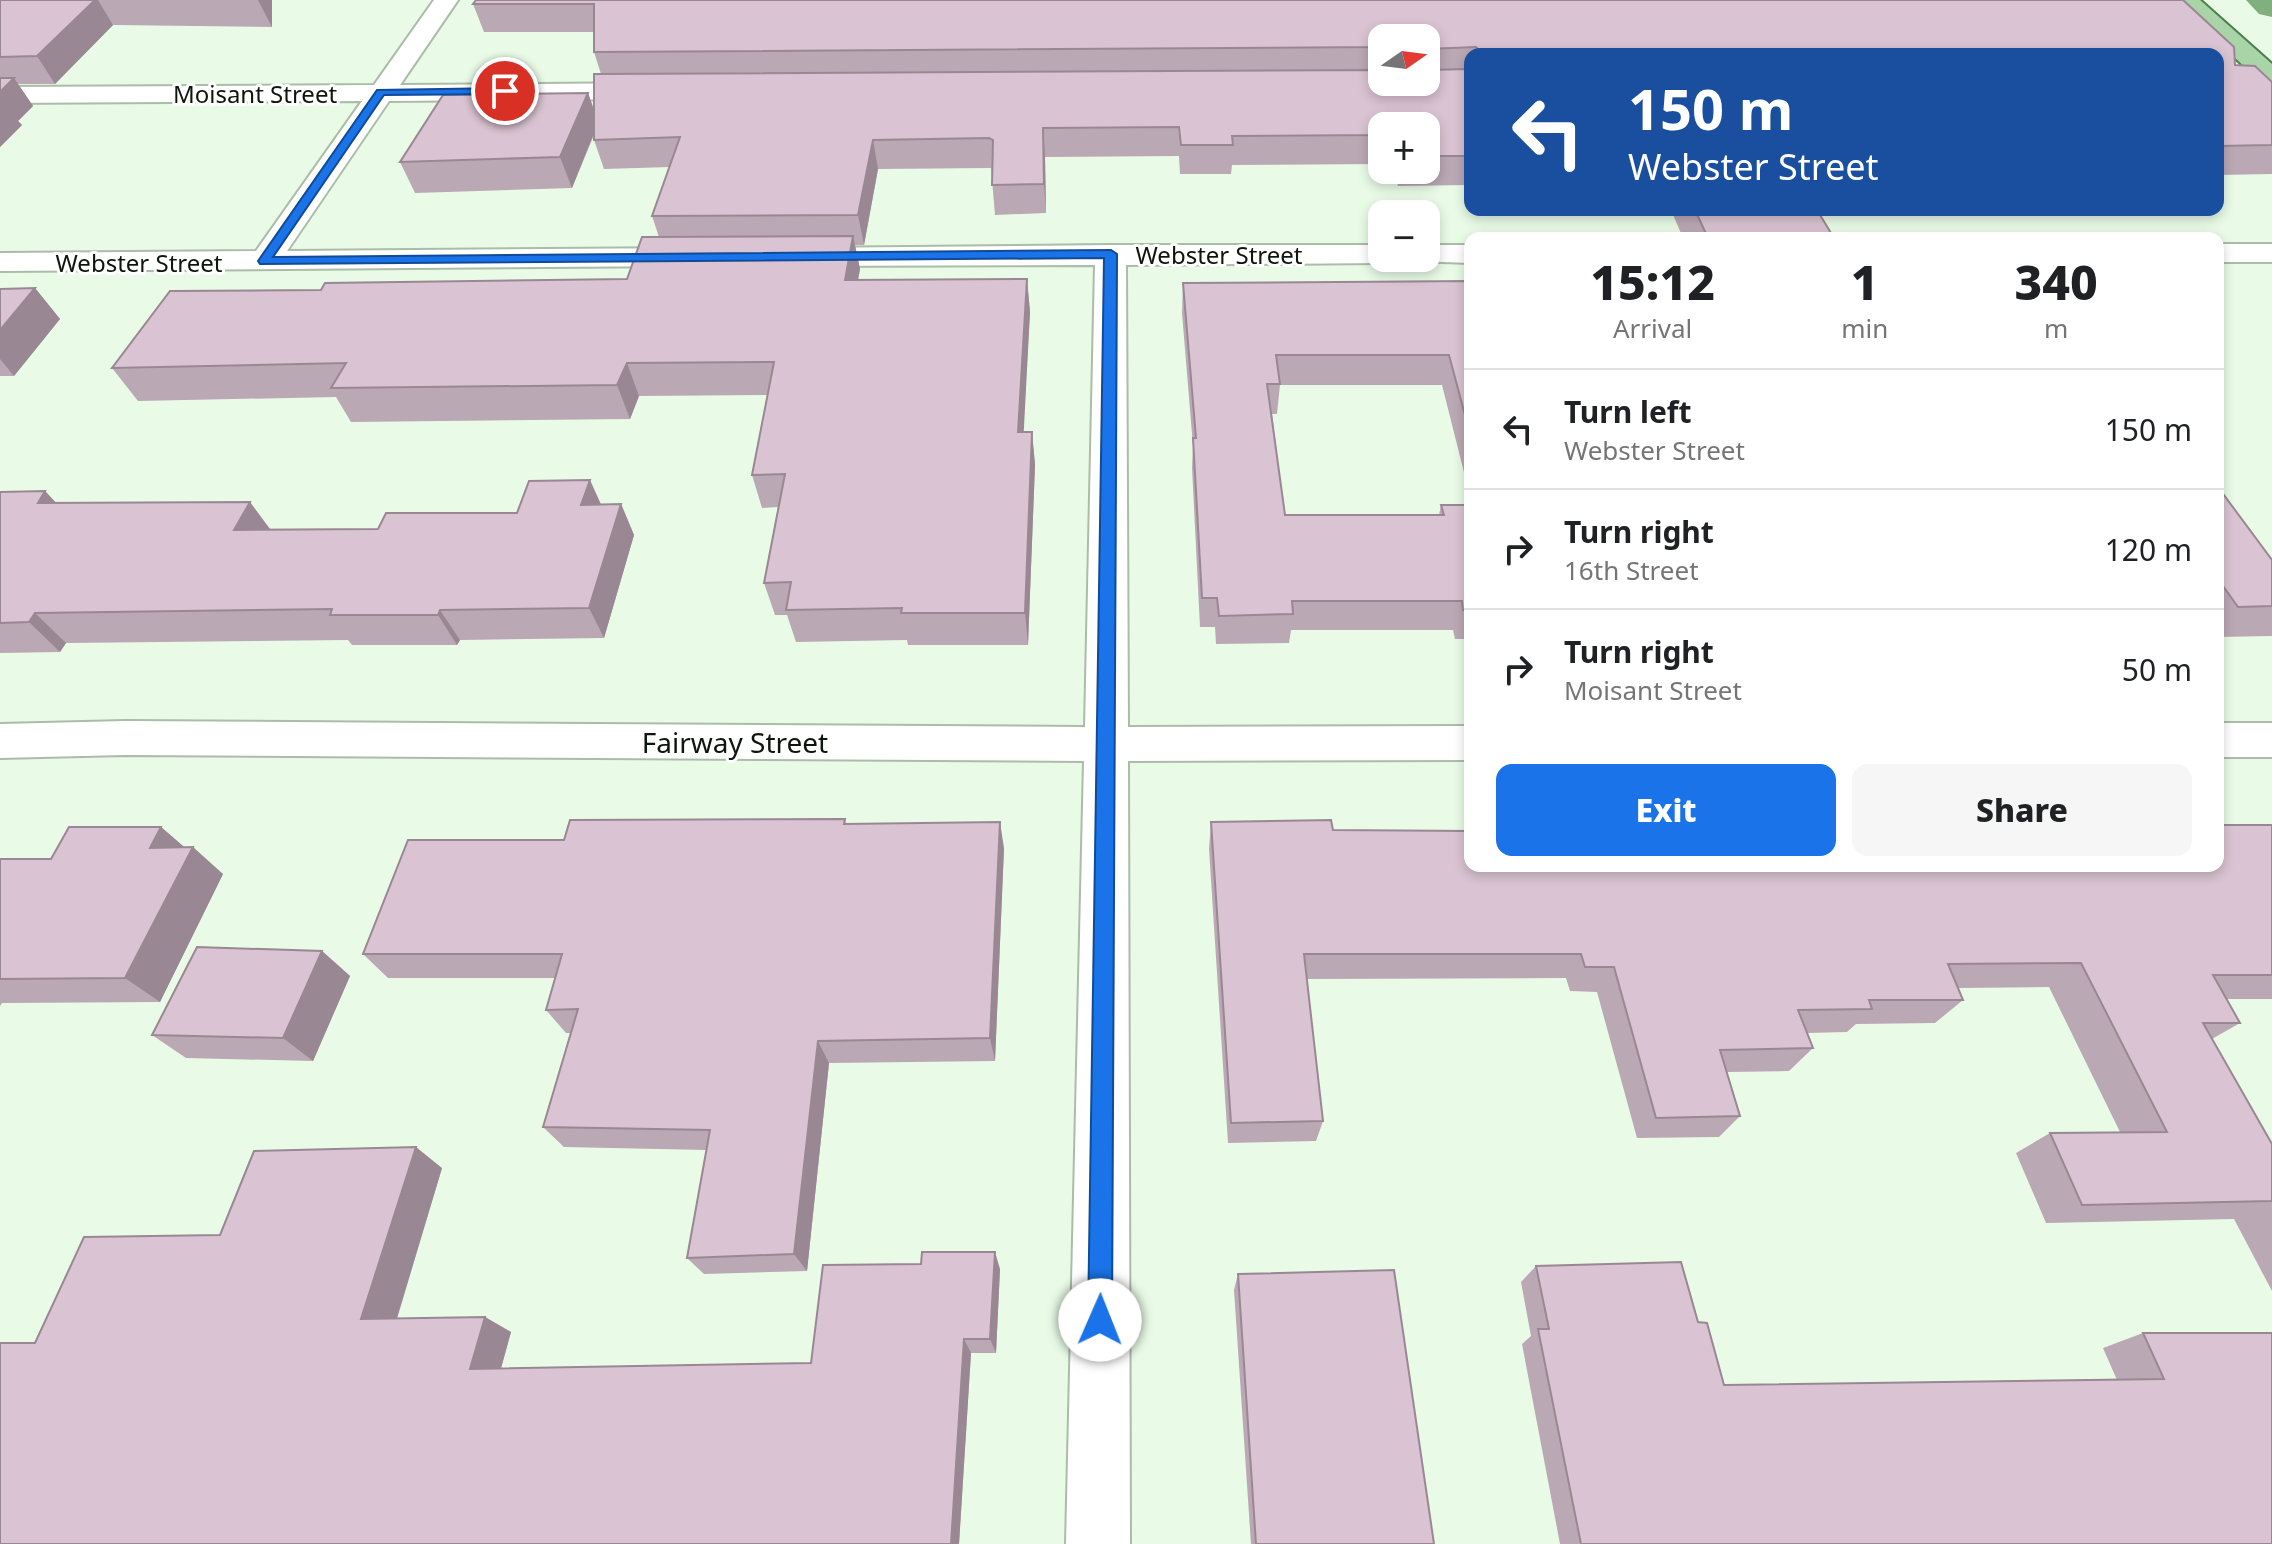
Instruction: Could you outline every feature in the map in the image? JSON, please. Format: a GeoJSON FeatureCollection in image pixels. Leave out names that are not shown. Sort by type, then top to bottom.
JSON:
{"type":"FeatureCollection","features":[{"type":"Feature","properties":{"kind":"main road"},"geometry":{"type":"LineString","coordinates":[[2185,0],[2272,78]]}},
{"type":"Feature","properties":{"kind":"street"},"geometry":{"type":"LineString","coordinates":[[264,261],[446,0]]}},
{"type":"Feature","properties":{"kind":"street"},"geometry":{"type":"LineString","coordinates":[[2240,84],[2272,84]]}},
{"type":"Feature","properties":{"kind":"street","name":"Moisant Street"},"geometry":{"type":"LineString","coordinates":[[0,95],[681,91]]}},
{"type":"Feature","properties":{"kind":"street"},"geometry":{"type":"LineString","coordinates":[[2224,253],[2272,253]]}},
{"type":"Feature","properties":{"kind":"street"},"geometry":{"type":"LineString","coordinates":[[1098,1544],[1111,254]]}},
{"type":"Feature","properties":{"kind":"street","name":"Webster Street"},"geometry":{"type":"LineString","coordinates":[[775,257],[1368,254]]}},
{"type":"Feature","properties":{"kind":"street"},"geometry":{"type":"LineString","coordinates":[[1440,254],[1464,254]]}},
{"type":"Feature","properties":{"kind":"street","name":"Webster Street"},"geometry":{"type":"LineString","coordinates":[[0,262],[727,257]]}},
{"type":"Feature","properties":{"kind":"street","name":"Fairway Street"},"geometry":{"type":"LineString","coordinates":[[0,741],[141,738],[1464,743]]}},
{"type":"Feature","properties":{"kind":"street"},"geometry":{"type":"LineString","coordinates":[[2224,740],[2272,740]]}},
{"type":"Feature","properties":{"kind":"building"},"geometry":{"type":"Polygon","coordinates":[[[0,0],[95,0],[37,56],[0,57],[0,0]]]}},
{"type":"Feature","properties":{"kind":"building"},"geometry":{"type":"Polygon","coordinates":[[[476,0],[2183,0],[2234,47],[2235,65],[2255,66],[2272,82],[2272,145],[2224,146],[2224,48],[1440,48],[1440,24],[1368,24],[1368,47],[594,52],[594,4],[473,4],[476,0]]]}},
{"type":"Feature","properties":{"kind":"building"},"geometry":{"type":"Polygon","coordinates":[[[1464,69],[1464,156],[1440,156],[1440,112],[1368,112],[1368,135],[1232,136],[1233,145],[1181,145],[1179,127],[1043,128],[1044,184],[992,185],[993,140],[989,138],[873,140],[858,215],[652,216],[680,137],[594,140],[594,74],[1368,70],[1368,96],[1440,96],[1440,70],[1464,69]]]}},
{"type":"Feature","properties":{"kind":"building"},"geometry":{"type":"Polygon","coordinates":[[[0,78],[14,78],[0,92],[0,78]]]}},
{"type":"Feature","properties":{"kind":"building"},"geometry":{"type":"Polygon","coordinates":[[[588,93],[560,157],[400,162],[443,95],[588,93]]]}},
{"type":"Feature","properties":{"kind":"building"},"geometry":{"type":"Polygon","coordinates":[[[1698,216],[1821,216],[1830,232],[1705,232],[1698,216]]]}},
{"type":"Feature","properties":{"kind":"building"},"geometry":{"type":"Polygon","coordinates":[[[853,236],[845,280],[1027,279],[1018,432],[1032,432],[1025,613],[901,613],[902,608],[786,610],[791,582],[764,583],[785,474],[752,475],[774,362],[627,363],[617,385],[331,388],[346,363],[112,368],[170,291],[321,290],[325,283],[627,279],[642,237],[853,236]]]}},
{"type":"Feature","properties":{"kind":"building"},"geometry":{"type":"Polygon","coordinates":[[[1464,281],[1464,411],[1449,355],[1276,355],[1280,384],[1267,384],[1285,515],[1444,515],[1441,505],[1464,505],[1464,610],[1462,601],[1292,601],[1293,614],[1219,616],[1217,598],[1202,598],[1193,438],[1196,438],[1183,283],[1464,281]]]}},
{"type":"Feature","properties":{"kind":"building"},"geometry":{"type":"Polygon","coordinates":[[[35,288],[0,330],[0,289],[35,288]]]}},
{"type":"Feature","properties":{"kind":"building"},"geometry":{"type":"Polygon","coordinates":[[[590,480],[581,505],[621,504],[589,608],[440,610],[438,615],[330,615],[332,609],[35,613],[29,622],[0,623],[0,492],[45,491],[38,503],[250,502],[234,530],[378,529],[386,513],[517,513],[529,481],[590,480]]]}},
{"type":"Feature","properties":{"kind":"building"},"geometry":{"type":"Polygon","coordinates":[[[2224,495],[2272,560],[2272,606],[2238,607],[2224,587],[2224,495]]]}},
{"type":"Feature","properties":{"kind":"building"},"geometry":{"type":"Polygon","coordinates":[[[845,819],[844,824],[1000,822],[990,1038],[818,1041],[794,1254],[687,1258],[710,1130],[543,1127],[578,1009],[546,1010],[562,954],[363,954],[408,840],[564,840],[570,820],[845,819]]]}},
{"type":"Feature","properties":{"kind":"building"},"geometry":{"type":"Polygon","coordinates":[[[1331,820],[1333,830],[1464,831],[1464,872],[2224,872],[2224,825],[2272,825],[2272,975],[2213,975],[2240,1023],[2203,1023],[2272,1144],[2272,1201],[2082,1205],[2050,1133],[2167,1132],[2081,963],[1948,964],[1963,1000],[1869,1000],[1872,1009],[1798,1010],[1813,1048],[1720,1050],[1740,1116],[1656,1118],[1614,967],[1585,967],[1581,954],[1304,954],[1323,1121],[1231,1123],[1211,822],[1331,820]]]}},
{"type":"Feature","properties":{"kind":"building"},"geometry":{"type":"Polygon","coordinates":[[[69,827],[161,827],[150,848],[193,847],[125,978],[0,979],[0,859],[51,859],[69,827]]]}},
{"type":"Feature","properties":{"kind":"building"},"geometry":{"type":"Polygon","coordinates":[[[197,947],[322,951],[283,1038],[152,1035],[197,947]]]}},
{"type":"Feature","properties":{"kind":"building"},"geometry":{"type":"Polygon","coordinates":[[[416,1147],[361,1319],[485,1317],[470,1369],[811,1363],[823,1265],[921,1264],[922,1252],[995,1252],[990,1339],[964,1339],[951,1544],[0,1544],[0,1343],[35,1343],[84,1237],[220,1235],[254,1151],[416,1147]]]}},
{"type":"Feature","properties":{"kind":"building"},"geometry":{"type":"Polygon","coordinates":[[[1681,1262],[1698,1322],[1707,1323],[1724,1385],[2164,1379],[2143,1333],[2272,1333],[2272,1544],[1581,1544],[1538,1329],[1549,1329],[1536,1266],[1681,1262]]]}},
{"type":"Feature","properties":{"kind":"building"},"geometry":{"type":"Polygon","coordinates":[[[1394,1270],[1434,1544],[1256,1544],[1238,1274],[1394,1270]]]}},
{"type":"Feature","properties":{"kind":"waterway"},"geometry":{"type":"LineString","coordinates":[[2265,0],[2272,6]]}},
{"type":"Feature","properties":{"kind":"route"},"geometry":{"type":"LineString","coordinates":[[505,91],[381,92],[264,261],[1111,254],[1100,1320]]}}]}
